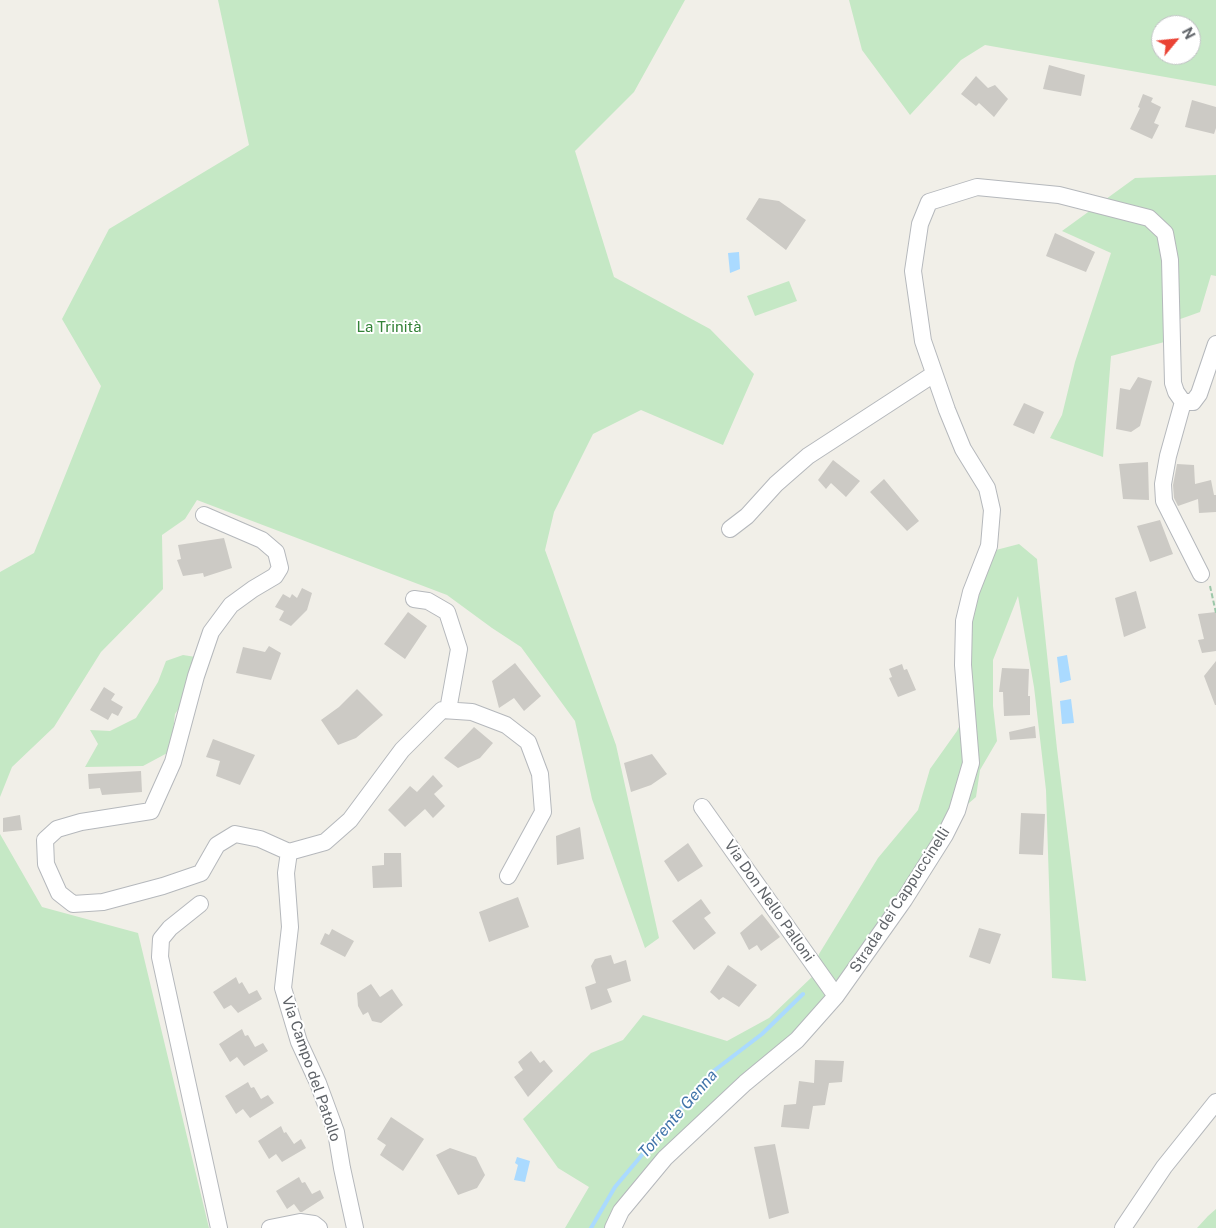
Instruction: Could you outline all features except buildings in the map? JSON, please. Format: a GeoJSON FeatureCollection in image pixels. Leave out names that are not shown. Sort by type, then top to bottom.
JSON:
{"type":"FeatureCollection","features":[{"type":"Feature","properties":{"kind":"street","name":"Strada dei Cappuccinelli"},"geometry":{"type":"LineString","coordinates":[[613,1228],[621,1211],[665,1158],[745,1083],[796,1040],[836,996],[904,900],[945,835],[957,811],[971,763],[963,665],[964,621],[971,592],[989,546],[992,510],[987,488],[963,448],[947,410],[923,342],[913,271],[920,224],[929,202],[977,187],[1059,195],[1149,218],[1165,233],[1170,260],[1173,383],[1176,392],[1183,402]]}},
{"type":"Feature","properties":{"kind":"street"},"geometry":{"type":"LineString","coordinates":[[1201,574],[1164,501],[1163,484],[1168,456],[1183,402],[1193,402],[1199,394],[1216,344]]}},
{"type":"Feature","properties":{"kind":"street"},"geometry":{"type":"LineString","coordinates":[[730,529],[747,516],[776,484],[808,456],[934,374]]}},
{"type":"Feature","properties":{"kind":"street"},"geometry":{"type":"LineString","coordinates":[[204,515],[262,540],[276,552],[280,568],[275,576],[253,589],[231,606],[211,632],[196,676],[173,762],[151,811],[81,822],[57,829],[45,840],[46,864],[59,893],[73,904],[103,902],[163,886],[201,873],[217,845],[235,834],[260,839],[289,852],[325,842],[350,820],[402,750],[442,710],[472,712],[506,726],[528,742],[540,774],[543,812],[508,876]]}},
{"type":"Feature","properties":{"kind":"street"},"geometry":{"type":"LineString","coordinates":[[414,599],[428,600],[447,612],[459,649],[448,710]]}},
{"type":"Feature","properties":{"kind":"street","name":"Via Don Nello Palloni"},"geometry":{"type":"LineString","coordinates":[[702,807],[836,996]]}},
{"type":"Feature","properties":{"kind":"street","name":"Via Campo del Patollo"},"geometry":{"type":"LineString","coordinates":[[289,852],[286,873],[290,927],[283,988],[299,1042],[318,1083],[336,1132],[355,1228]]}},
{"type":"Feature","properties":{"kind":"street"},"geometry":{"type":"LineString","coordinates":[[200,904],[170,928],[161,938],[160,957],[219,1228]]}},
{"type":"Feature","properties":{"kind":"street"},"geometry":{"type":"LineString","coordinates":[[1123,1228],[1164,1167],[1216,1102]]}},
{"type":"Feature","properties":{"kind":"street"},"geometry":{"type":"LineString","coordinates":[[270,1228],[300,1222],[314,1224],[319,1228]]}},
{"type":"Feature","properties":{"kind":"path"},"geometry":{"type":"LineString","coordinates":[[1201,574],[1209,585],[1216,613]]}},
{"type":"Feature","properties":{"kind":"green space","name":"La Trinità"},"geometry":{"type":"Polygon","coordinates":[[[218,0],[685,0],[634,92],[575,151],[614,277],[710,329],[754,374],[723,445],[641,410],[593,434],[554,512],[545,550],[616,745],[659,938],[645,948],[592,799],[575,721],[521,647],[447,595],[197,500],[185,519],[162,535],[163,589],[101,652],[54,727],[12,767],[0,797],[0,572],[34,553],[101,386],[62,319],[109,229],[249,145],[218,0]]]}},
{"type":"Feature","properties":{"kind":"green space"},"geometry":{"type":"Polygon","coordinates":[[[849,0],[1216,0],[1216,86],[985,45],[961,60],[910,115],[862,50],[849,0]]]}},
{"type":"Feature","properties":{"kind":"green space"},"geometry":{"type":"Polygon","coordinates":[[[1216,175],[1216,276],[1211,275],[1200,312],[1172,322],[1172,340],[1111,356],[1103,457],[1050,438],[1062,415],[1075,362],[1111,253],[1062,231],[1135,178],[1216,175]]]}},
{"type":"Feature","properties":{"kind":"green space"},"geometry":{"type":"Polygon","coordinates":[[[789,281],[797,301],[755,316],[747,296],[789,281]]]}},
{"type":"Feature","properties":{"kind":"green space"},"geometry":{"type":"Polygon","coordinates":[[[1019,544],[1037,559],[1057,749],[1086,981],[1052,978],[1046,790],[1034,687],[1018,596],[993,660],[993,706],[997,741],[980,770],[976,797],[954,816],[836,996],[689,1134],[613,1228],[565,1228],[589,1187],[558,1168],[523,1119],[591,1053],[623,1040],[643,1015],[727,1041],[769,1018],[813,976],[819,954],[878,858],[918,810],[930,769],[957,731],[967,711],[964,621],[996,550],[1019,544]]]}},
{"type":"Feature","properties":{"kind":"green space"},"geometry":{"type":"Polygon","coordinates":[[[183,655],[202,658],[193,688],[175,714],[171,751],[143,766],[85,767],[98,744],[90,730],[110,731],[136,718],[158,682],[166,661],[183,655]]]}},
{"type":"Feature","properties":{"kind":"green space"},"geometry":{"type":"Polygon","coordinates":[[[0,834],[42,907],[138,933],[209,1228],[0,1228],[0,834]]]}},
{"type":"Feature","properties":{"kind":"green space"},"geometry":{"type":"Polygon","coordinates":[[[1216,1209],[1216,1228],[1197,1228],[1208,1216],[1216,1209]]]}},
{"type":"Feature","properties":{"kind":"water"},"geometry":{"type":"Polygon","coordinates":[[[739,252],[740,269],[730,273],[728,253],[739,252]]]}},
{"type":"Feature","properties":{"kind":"water"},"geometry":{"type":"Polygon","coordinates":[[[1067,655],[1071,680],[1060,683],[1057,657],[1067,655]]]}},
{"type":"Feature","properties":{"kind":"water"},"geometry":{"type":"Polygon","coordinates":[[[1071,699],[1074,723],[1062,724],[1060,701],[1071,699]]]}},
{"type":"Feature","properties":{"kind":"water"},"geometry":{"type":"Polygon","coordinates":[[[517,1157],[530,1161],[525,1182],[514,1180],[518,1165],[515,1163],[517,1157]]]}},
{"type":"Feature","properties":{"kind":"waterway","name":"Torrente Genna"},"geometry":{"type":"LineString","coordinates":[[591,1228],[615,1187],[711,1073],[762,1034],[803,994]]}}]}
